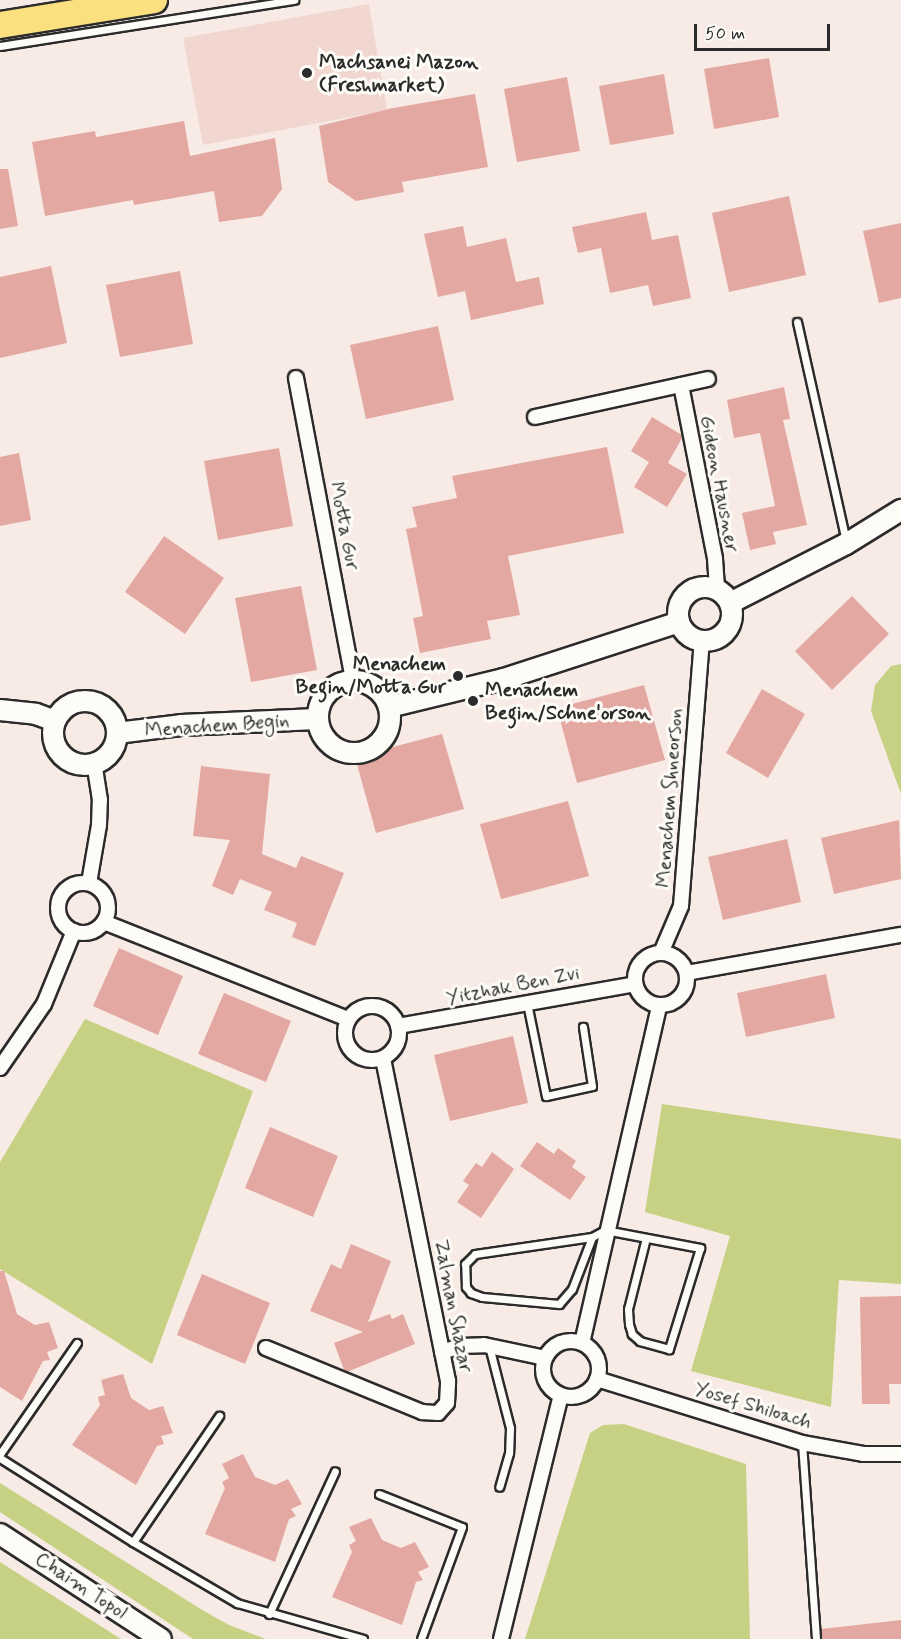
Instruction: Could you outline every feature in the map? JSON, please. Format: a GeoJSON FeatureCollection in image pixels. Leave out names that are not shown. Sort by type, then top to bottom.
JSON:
{"type":"FeatureCollection","features":[{"type":"Feature","properties":{"kind":"highway"},"geometry":{"type":"LineString","coordinates":[[0,25],[154,0]]}},
{"type":"Feature","properties":{"kind":"street","name":"Motta Gur"},"geometry":{"type":"LineString","coordinates":[[296,378],[353,680]]}},
{"type":"Feature","properties":{"kind":"street"},"geometry":{"type":"LineString","coordinates":[[535,417],[708,379]]}},
{"type":"Feature","properties":{"kind":"street","name":"Gideon Hausner"},"geometry":{"type":"LineString","coordinates":[[681,385],[723,597]]}},
{"type":"Feature","properties":{"kind":"street"},"geometry":{"type":"LineString","coordinates":[[723,597],[846,544],[901,510]]}},
{"type":"Feature","properties":{"kind":"street"},"geometry":{"type":"LineString","coordinates":[[704,587],[723,597],[732,616],[725,633],[717,638],[702,641],[690,637],[679,622],[678,610],[687,594],[704,587]]}},
{"type":"Feature","properties":{"kind":"street"},"geometry":{"type":"LineString","coordinates":[[388,707],[504,678],[679,622]]}},
{"type":"Feature","properties":{"kind":"street","name":"Menachem Shneorson"},"geometry":{"type":"LineString","coordinates":[[661,953],[681,906],[702,641]]}},
{"type":"Feature","properties":{"kind":"street"},"geometry":{"type":"LineString","coordinates":[[353,680],[366,682],[377,688],[386,698],[388,707],[390,726],[376,747],[364,752],[341,751],[330,744],[322,735],[317,719],[324,695],[334,686],[353,680]]}},
{"type":"Feature","properties":{"kind":"street"},"geometry":{"type":"LineString","coordinates":[[91,701],[110,712],[117,733],[110,754],[94,764],[80,765],[60,754],[54,743],[55,721],[69,705],[91,701]]}},
{"type":"Feature","properties":{"kind":"street"},"geometry":{"type":"LineString","coordinates":[[0,710],[36,714],[55,721]]}},
{"type":"Feature","properties":{"kind":"street","name":"Menachem Begin"},"geometry":{"type":"LineString","coordinates":[[117,733],[181,725],[317,719]]}},
{"type":"Feature","properties":{"kind":"street"},"geometry":{"type":"LineString","coordinates":[[89,883],[99,825],[100,800],[94,764]]}},
{"type":"Feature","properties":{"kind":"street"},"geometry":{"type":"LineString","coordinates":[[89,883],[105,896],[108,904],[104,922],[90,932],[74,931],[63,923],[58,915],[58,903],[67,888],[75,884],[89,883]]}},
{"type":"Feature","properties":{"kind":"street"},"geometry":{"type":"LineString","coordinates":[[104,922],[348,1019]]}},
{"type":"Feature","properties":{"kind":"street"},"geometry":{"type":"LineString","coordinates":[[0,1068],[44,1004],[74,931]]}},
{"type":"Feature","properties":{"kind":"street"},"geometry":{"type":"LineString","coordinates":[[687,973],[901,935]]}},
{"type":"Feature","properties":{"kind":"street"},"geometry":{"type":"LineString","coordinates":[[661,953],[678,959],[687,973],[685,991],[672,1004],[659,1006],[642,998],[635,984],[635,975],[644,959],[661,953]]}},
{"type":"Feature","properties":{"kind":"street","name":"Yitzhak Ben Zvi"},"geometry":{"type":"LineString","coordinates":[[398,1026],[635,984]]}},
{"type":"Feature","properties":{"kind":"street"},"geometry":{"type":"LineString","coordinates":[[371,1006],[389,1012],[398,1026],[397,1045],[383,1058],[370,1060],[353,1052],[345,1038],[348,1019],[354,1012],[371,1006]]}},
{"type":"Feature","properties":{"kind":"street"},"geometry":{"type":"LineString","coordinates":[[582,1343],[605,1230],[659,1006]]}},
{"type":"Feature","properties":{"kind":"street","name":"Zalman Shazar"},"geometry":{"type":"LineString","coordinates":[[266,1348],[422,1412],[433,1413],[445,1408],[448,1397],[442,1352],[383,1058]]}},
{"type":"Feature","properties":{"kind":"street"},"geometry":{"type":"LineString","coordinates":[[569,1341],[582,1343],[597,1357],[597,1379],[583,1394],[561,1395],[546,1380],[545,1358],[560,1343],[569,1341]]}},
{"type":"Feature","properties":{"kind":"street"},"geometry":{"type":"LineString","coordinates":[[442,1352],[460,1346],[489,1346],[545,1358]]}},
{"type":"Feature","properties":{"kind":"street","name":"Yosef Shiloach"},"geometry":{"type":"LineString","coordinates":[[597,1379],[802,1443],[863,1454],[901,1454]]}},
{"type":"Feature","properties":{"kind":"street"},"geometry":{"type":"LineString","coordinates":[[501,1639],[561,1395]]}},
{"type":"Feature","properties":{"kind":"street","name":"Chaim Topol"},"geometry":{"type":"LineString","coordinates":[[0,1534],[161,1639]]}},
{"type":"Feature","properties":{"kind":"lane"},"geometry":{"type":"LineString","coordinates":[[0,46],[294,0]]}},
{"type":"Feature","properties":{"kind":"lane"},"geometry":{"type":"LineString","coordinates":[[797,321],[846,544]]}},
{"type":"Feature","properties":{"kind":"lane"},"geometry":{"type":"LineString","coordinates":[[527,1003],[546,1096],[592,1086],[583,1027]]}},
{"type":"Feature","properties":{"kind":"lane"},"geometry":{"type":"LineString","coordinates":[[592,1237],[572,1289],[559,1304],[482,1297],[471,1293],[466,1287],[465,1264],[475,1254],[592,1237],[605,1230],[700,1248],[669,1349],[640,1341],[632,1334],[629,1324],[628,1309],[646,1238]]}},
{"type":"Feature","properties":{"kind":"lane"},"geometry":{"type":"LineString","coordinates":[[76,1343],[0,1456],[133,1542],[237,1603],[363,1639]]}},
{"type":"Feature","properties":{"kind":"lane"},"geometry":{"type":"LineString","coordinates":[[489,1346],[510,1428],[509,1453],[499,1487]]}},
{"type":"Feature","properties":{"kind":"lane"},"geometry":{"type":"LineString","coordinates":[[133,1542],[219,1416]]}},
{"type":"Feature","properties":{"kind":"lane"},"geometry":{"type":"LineString","coordinates":[[802,1443],[816,1639]]}},
{"type":"Feature","properties":{"kind":"lane"},"geometry":{"type":"LineString","coordinates":[[269,1614],[335,1471]]}},
{"type":"Feature","properties":{"kind":"lane"},"geometry":{"type":"LineString","coordinates":[[379,1494],[462,1527],[421,1639]]}},
{"type":"Feature","properties":{"kind":"shaded area"},"geometry":{"type":"Polygon","coordinates":[[[369,4],[387,110],[203,145],[183,38],[369,4]]]}},
{"type":"Feature","properties":{"kind":"green space"},"geometry":{"type":"Polygon","coordinates":[[[901,664],[901,794],[871,711],[875,685],[891,666],[901,664]]]}},
{"type":"Feature","properties":{"kind":"green space"},"geometry":{"type":"Polygon","coordinates":[[[85,1019],[253,1091],[152,1364],[0,1269],[0,1162],[85,1019]]]}},
{"type":"Feature","properties":{"kind":"green space"},"geometry":{"type":"Polygon","coordinates":[[[662,1104],[901,1139],[901,1284],[839,1280],[831,1407],[691,1371],[730,1236],[645,1212],[662,1104]]]}},
{"type":"Feature","properties":{"kind":"green space"},"geometry":{"type":"Polygon","coordinates":[[[624,1424],[746,1464],[750,1639],[525,1639],[590,1433],[603,1425],[624,1424]]]}},
{"type":"Feature","properties":{"kind":"green space"},"geometry":{"type":"Polygon","coordinates":[[[0,1483],[204,1611],[229,1625],[266,1639],[193,1639],[0,1512],[0,1483]]]}},
{"type":"Feature","properties":{"kind":"green space"},"geometry":{"type":"Polygon","coordinates":[[[0,1562],[121,1639],[0,1639],[0,1562]]]}},
{"type":"Feature","properties":{"kind":"building"},"geometry":{"type":"Polygon","coordinates":[[[769,58],[779,117],[714,129],[704,69],[769,58]]]}},
{"type":"Feature","properties":{"kind":"building"},"geometry":{"type":"Polygon","coordinates":[[[664,74],[674,134],[610,145],[599,86],[664,74]]]}},
{"type":"Feature","properties":{"kind":"building"},"geometry":{"type":"Polygon","coordinates":[[[567,77],[580,151],[517,162],[504,89],[567,77]]]}},
{"type":"Feature","properties":{"kind":"building"},"geometry":{"type":"Polygon","coordinates":[[[475,94],[488,167],[402,182],[404,192],[356,201],[328,182],[319,126],[393,108],[475,94]]]}},
{"type":"Feature","properties":{"kind":"building"},"geometry":{"type":"Polygon","coordinates":[[[184,121],[190,156],[275,138],[282,189],[262,216],[219,222],[214,191],[134,205],[133,200],[45,216],[32,142],[95,131],[96,137],[184,121]]]}},
{"type":"Feature","properties":{"kind":"building"},"geometry":{"type":"Polygon","coordinates":[[[0,169],[8,169],[18,226],[0,229],[0,169]]]}},
{"type":"Feature","properties":{"kind":"building"},"geometry":{"type":"Polygon","coordinates":[[[789,196],[806,275],[729,292],[712,213],[789,196]]]}},
{"type":"Feature","properties":{"kind":"building"},"geometry":{"type":"Polygon","coordinates":[[[646,212],[652,240],[678,235],[691,298],[653,306],[648,285],[610,293],[601,248],[578,253],[572,227],[646,212]]]}},
{"type":"Feature","properties":{"kind":"building"},"geometry":{"type":"Polygon","coordinates":[[[901,223],[901,298],[879,303],[863,231],[901,223]]]}},
{"type":"Feature","properties":{"kind":"building"},"geometry":{"type":"Polygon","coordinates":[[[463,226],[467,247],[506,238],[516,282],[539,277],[544,304],[471,320],[465,291],[438,297],[424,234],[463,226]]]}},
{"type":"Feature","properties":{"kind":"building"},"geometry":{"type":"Polygon","coordinates":[[[51,266],[67,343],[0,358],[0,277],[51,266]]]}},
{"type":"Feature","properties":{"kind":"building"},"geometry":{"type":"Polygon","coordinates":[[[180,271],[193,344],[120,357],[106,285],[180,271]]]}},
{"type":"Feature","properties":{"kind":"building"},"geometry":{"type":"Polygon","coordinates":[[[438,326],[454,400],[366,419],[350,345],[438,326]]]}},
{"type":"Feature","properties":{"kind":"building"},"geometry":{"type":"Polygon","coordinates":[[[784,387],[790,419],[783,420],[807,525],[773,532],[776,544],[750,550],[742,513],[775,506],[760,433],[734,438],[727,400],[784,387]]]}},
{"type":"Feature","properties":{"kind":"building"},"geometry":{"type":"Polygon","coordinates":[[[652,417],[682,435],[668,463],[687,474],[667,507],[634,487],[649,462],[631,451],[652,417]]]}},
{"type":"Feature","properties":{"kind":"building"},"geometry":{"type":"Polygon","coordinates":[[[607,447],[624,533],[508,556],[520,615],[487,621],[491,639],[420,653],[413,618],[423,616],[406,529],[417,527],[412,507],[457,498],[452,476],[607,447]]]}},
{"type":"Feature","properties":{"kind":"building"},"geometry":{"type":"Polygon","coordinates":[[[279,448],[293,526],[218,540],[204,461],[279,448]]]}},
{"type":"Feature","properties":{"kind":"building"},"geometry":{"type":"Polygon","coordinates":[[[19,453],[31,520],[0,526],[0,457],[19,453]]]}},
{"type":"Feature","properties":{"kind":"building"},"geometry":{"type":"Polygon","coordinates":[[[164,536],[224,578],[185,634],[125,592],[164,536]]]}},
{"type":"Feature","properties":{"kind":"building"},"geometry":{"type":"Polygon","coordinates":[[[301,586],[317,670],[251,682],[235,598],[301,586]]]}},
{"type":"Feature","properties":{"kind":"building"},"geometry":{"type":"Polygon","coordinates":[[[852,596],[889,634],[832,690],[795,651],[852,596]]]}},
{"type":"Feature","properties":{"kind":"building"},"geometry":{"type":"Polygon","coordinates":[[[644,685],[665,760],[577,783],[557,708],[644,685]]]}},
{"type":"Feature","properties":{"kind":"building"},"geometry":{"type":"Polygon","coordinates":[[[762,689],[805,714],[768,778],[726,753],[762,689]]]}},
{"type":"Feature","properties":{"kind":"building"},"geometry":{"type":"Polygon","coordinates":[[[442,734],[464,809],[376,833],[355,757],[442,734]]]}},
{"type":"Feature","properties":{"kind":"building"},"geometry":{"type":"Polygon","coordinates":[[[201,766],[270,774],[262,854],[296,868],[301,856],[344,873],[315,946],[292,937],[297,923],[264,910],[272,892],[240,879],[233,895],[212,886],[230,840],[193,836],[201,766]]]}},
{"type":"Feature","properties":{"kind":"building"},"geometry":{"type":"Polygon","coordinates":[[[568,801],[589,876],[501,899],[480,824],[568,801]]]}},
{"type":"Feature","properties":{"kind":"building"},"geometry":{"type":"Polygon","coordinates":[[[899,820],[901,879],[834,894],[821,838],[899,820]]]}},
{"type":"Feature","properties":{"kind":"building"},"geometry":{"type":"Polygon","coordinates":[[[787,839],[801,902],[723,920],[708,857],[787,839]]]}},
{"type":"Feature","properties":{"kind":"building"},"geometry":{"type":"Polygon","coordinates":[[[119,948],[183,976],[158,1035],[93,1006],[119,948]]]}},
{"type":"Feature","properties":{"kind":"building"},"geometry":{"type":"Polygon","coordinates":[[[826,974],[835,1018],[746,1037],[737,993],[826,974]]]}},
{"type":"Feature","properties":{"kind":"building"},"geometry":{"type":"Polygon","coordinates":[[[224,993],[291,1021],[266,1082],[198,1054],[224,993]]]}},
{"type":"Feature","properties":{"kind":"building"},"geometry":{"type":"Polygon","coordinates":[[[513,1036],[528,1103],[450,1121],[434,1055],[513,1036]]]}},
{"type":"Feature","properties":{"kind":"building"},"geometry":{"type":"Polygon","coordinates":[[[270,1127],[338,1156],[313,1217],[245,1188],[270,1127]]]}},
{"type":"Feature","properties":{"kind":"building"},"geometry":{"type":"Polygon","coordinates":[[[537,1142],[554,1154],[558,1148],[576,1161],[572,1167],[586,1177],[570,1200],[520,1166],[537,1142]]]}},
{"type":"Feature","properties":{"kind":"building"},"geometry":{"type":"Polygon","coordinates":[[[492,1152],[514,1169],[481,1218],[457,1202],[469,1185],[463,1181],[476,1163],[482,1167],[492,1152]]]}},
{"type":"Feature","properties":{"kind":"building"},"geometry":{"type":"Polygon","coordinates":[[[351,1244],[391,1261],[368,1322],[390,1314],[392,1319],[403,1314],[415,1344],[347,1372],[344,1370],[334,1343],[363,1332],[310,1311],[331,1264],[341,1269],[351,1244]]]}},
{"type":"Feature","properties":{"kind":"building"},"geometry":{"type":"Polygon","coordinates":[[[0,1271],[4,1271],[17,1314],[35,1325],[49,1322],[58,1348],[47,1352],[50,1360],[43,1361],[22,1401],[0,1387],[0,1271]]]}},
{"type":"Feature","properties":{"kind":"building"},"geometry":{"type":"Polygon","coordinates":[[[202,1274],[270,1303],[245,1364],[177,1335],[202,1274]]]}},
{"type":"Feature","properties":{"kind":"building"},"geometry":{"type":"Polygon","coordinates":[[[901,1296],[901,1384],[889,1384],[890,1404],[862,1404],[860,1297],[901,1296]]]}},
{"type":"Feature","properties":{"kind":"building"},"geometry":{"type":"Polygon","coordinates":[[[123,1374],[131,1398],[149,1410],[163,1406],[173,1433],[161,1436],[164,1444],[157,1446],[136,1485],[72,1445],[100,1405],[98,1397],[105,1395],[101,1380],[123,1374]]]}},
{"type":"Feature","properties":{"kind":"building"},"geometry":{"type":"Polygon","coordinates":[[[243,1454],[255,1477],[275,1485],[288,1479],[302,1504],[291,1509],[296,1516],[289,1519],[275,1562],[205,1534],[225,1488],[222,1482],[229,1478],[222,1464],[243,1454]]]}},
{"type":"Feature","properties":{"kind":"building"},"geometry":{"type":"Polygon","coordinates":[[[371,1518],[382,1540],[401,1548],[415,1542],[429,1567],[418,1572],[423,1580],[416,1582],[402,1625],[332,1597],[352,1552],[349,1545],[356,1541],[349,1527],[371,1518]]]}},
{"type":"Feature","properties":{"kind":"building"},"geometry":{"type":"Polygon","coordinates":[[[901,1620],[901,1639],[822,1639],[821,1629],[901,1620]]]}},
{"type":"Feature","properties":{"kind":"place","name":"Machsanei Mazon (Freshmarket)"},"geometry":{"type":"Point","coordinates":[307,73]}},
{"type":"Feature","properties":{"kind":"place","name":"Menachem Begin/Motta Gur"},"geometry":{"type":"Point","coordinates":[458,676]}},
{"type":"Feature","properties":{"kind":"place","name":"Menachem Begin/Schne'orson"},"geometry":{"type":"Point","coordinates":[473,701]}}]}
